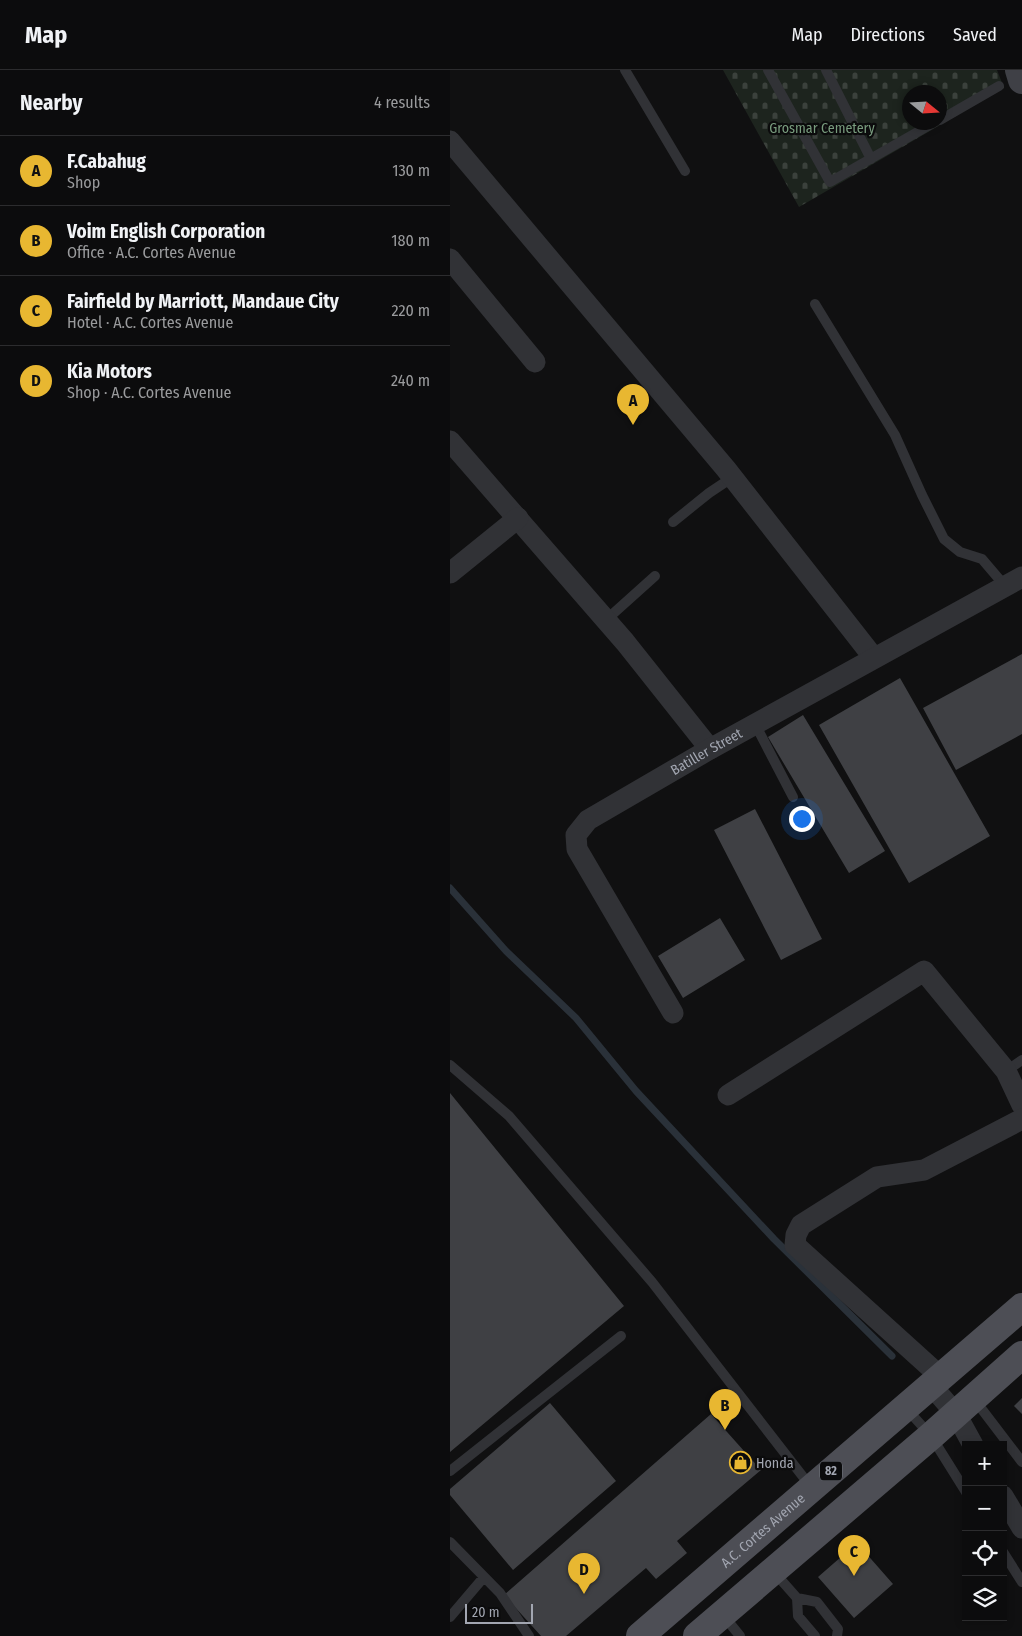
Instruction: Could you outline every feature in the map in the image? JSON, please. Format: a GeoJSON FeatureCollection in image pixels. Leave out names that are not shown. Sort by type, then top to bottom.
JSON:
{"type":"FeatureCollection","features":[{"type":"Feature","properties":{"kind":"main road","name":"A.C. Cortes Avenue"},"geometry":{"type":"LineString","coordinates":[[640,1636],[1022,1307]]}},
{"type":"Feature","properties":{"kind":"main road"},"geometry":{"type":"LineString","coordinates":[[698,1636],[931,1436],[1022,1355]]}},
{"type":"Feature","properties":{"kind":"street"},"geometry":{"type":"LineString","coordinates":[[450,141],[733,477],[874,658]]}},
{"type":"Feature","properties":{"kind":"street"},"geometry":{"type":"LineString","coordinates":[[450,259],[535,362]]}},
{"type":"Feature","properties":{"kind":"street"},"geometry":{"type":"LineString","coordinates":[[450,441],[606,620],[710,749]]}},
{"type":"Feature","properties":{"kind":"street"},"geometry":{"type":"LineString","coordinates":[[450,573],[518,518]]}},
{"type":"Feature","properties":{"kind":"street","name":"Batiller Street"},"geometry":{"type":"LineString","coordinates":[[673,1013],[577,849],[576,835],[588,820],[710,749],[1013,581]]}},
{"type":"Feature","properties":{"kind":"street"},"geometry":{"type":"LineString","coordinates":[[728,1095],[924,971],[1014,1066],[1022,1105]]}},
{"type":"Feature","properties":{"kind":"street"},"geometry":{"type":"LineString","coordinates":[[972,1441],[964,1406],[795,1244],[796,1235],[801,1225],[877,1177],[924,1170],[1022,1119]]}},
{"type":"Feature","properties":{"kind":"street"},"geometry":{"type":"LineString","coordinates":[[1007,1503],[1022,1528]]}},
{"type":"Feature","properties":{"kind":"lane"},"geometry":{"type":"LineString","coordinates":[[625,70],[685,170]]}},
{"type":"Feature","properties":{"kind":"lane"},"geometry":{"type":"LineString","coordinates":[[768,70],[830,182],[921,130]]}},
{"type":"Feature","properties":{"kind":"lane"},"geometry":{"type":"LineString","coordinates":[[826,70],[871,159]]}},
{"type":"Feature","properties":{"kind":"lane"},"geometry":{"type":"LineString","coordinates":[[947,116],[1013,79]]}},
{"type":"Feature","properties":{"kind":"lane"},"geometry":{"type":"LineString","coordinates":[[815,304],[896,435],[922,495],[944,539],[960,552],[982,560],[1013,581]]}},
{"type":"Feature","properties":{"kind":"lane"},"geometry":{"type":"LineString","coordinates":[[672,522],[733,477]]}},
{"type":"Feature","properties":{"kind":"lane"},"geometry":{"type":"LineString","coordinates":[[606,620],[655,576]]}},
{"type":"Feature","properties":{"kind":"lane"},"geometry":{"type":"LineString","coordinates":[[755,724],[793,796]]}},
{"type":"Feature","properties":{"kind":"lane"},"geometry":{"type":"LineString","coordinates":[[450,1065],[509,1116],[652,1282],[811,1488]]}},
{"type":"Feature","properties":{"kind":"lane"},"geometry":{"type":"LineString","coordinates":[[450,1471],[621,1336]]}},
{"type":"Feature","properties":{"kind":"lane"},"geometry":{"type":"LineString","coordinates":[[964,1406],[1022,1462]]}},
{"type":"Feature","properties":{"kind":"lane"},"geometry":{"type":"LineString","coordinates":[[906,1407],[931,1436],[962,1486]]}},
{"type":"Feature","properties":{"kind":"lane"},"geometry":{"type":"LineString","coordinates":[[450,1542],[500,1593],[529,1636]]}},
{"type":"Feature","properties":{"kind":"lane"},"geometry":{"type":"LineString","coordinates":[[1007,1558],[1022,1582]]}},
{"type":"Feature","properties":{"kind":"lane"},"geometry":{"type":"LineString","coordinates":[[774,1571],[797,1598],[798,1616],[815,1636]]}},
{"type":"Feature","properties":{"kind":"lane"},"geometry":{"type":"LineString","coordinates":[[450,1617],[484,1577]]}},
{"type":"Feature","properties":{"kind":"lane"},"geometry":{"type":"LineString","coordinates":[[797,1598],[818,1602],[838,1628],[837,1636]]}},
{"type":"Feature","properties":{"kind":"lane"},"geometry":{"type":"LineString","coordinates":[[722,1614],[740,1636]]}},
{"type":"Feature","properties":{"kind":"green space","name":"Grosmar Cemetery"},"geometry":{"type":"Polygon","coordinates":[[[723,70],[997,70],[1004,88],[947,121],[947,85],[902,85],[902,130],[932,130],[799,207],[723,70]]]}},
{"type":"Feature","properties":{"kind":"building"},"geometry":{"type":"Polygon","coordinates":[[[1022,654],[1022,734],[956,770],[923,708],[1022,654]]]}},
{"type":"Feature","properties":{"kind":"building"},"geometry":{"type":"Polygon","coordinates":[[[900,678],[990,836],[909,883],[819,725],[900,678]]]}},
{"type":"Feature","properties":{"kind":"building"},"geometry":{"type":"Polygon","coordinates":[[[803,715],[885,851],[849,873],[768,737],[803,715]]]}},
{"type":"Feature","properties":{"kind":"building"},"geometry":{"type":"Polygon","coordinates":[[[755,809],[822,939],[781,960],[714,830],[755,809]]]}},
{"type":"Feature","properties":{"kind":"building"},"geometry":{"type":"Polygon","coordinates":[[[720,918],[745,960],[683,998],[658,956],[720,918]]]}},
{"type":"Feature","properties":{"kind":"building"},"geometry":{"type":"Polygon","coordinates":[[[450,1093],[624,1306],[450,1452],[450,1093]]]}},
{"type":"Feature","properties":{"kind":"building"},"geometry":{"type":"Polygon","coordinates":[[[1022,1398],[1022,1414],[1014,1406],[1022,1398]]]}},
{"type":"Feature","properties":{"kind":"building"},"geometry":{"type":"Polygon","coordinates":[[[550,1403],[616,1481],[513,1570],[450,1495],[450,1489],[550,1403]]]}},
{"type":"Feature","properties":{"kind":"building"},"geometry":{"type":"Polygon","coordinates":[[[711,1414],[761,1470],[677,1541],[687,1553],[656,1579],[646,1568],[566,1636],[541,1636],[504,1595],[711,1414]]]}},
{"type":"Feature","properties":{"kind":"building"},"geometry":{"type":"Polygon","coordinates":[[[857,1543],[893,1584],[854,1618],[818,1577],[857,1543]]]}},
{"type":"Feature","properties":{"kind":"waterway"},"geometry":{"type":"LineString","coordinates":[[450,888],[506,951],[576,1018],[636,1091],[774,1239],[892,1356]]}},
{"type":"Feature","properties":{"kind":"place","name":"F.Cabahug"},"geometry":{"type":"Point","coordinates":[633,425]}},
{"type":"Feature","properties":{"kind":"place","name":"Voim English Corporation"},"geometry":{"type":"Point","coordinates":[725,1430]}},
{"type":"Feature","properties":{"kind":"place","name":"Honda"},"geometry":{"type":"Point","coordinates":[740,1463]}},
{"type":"Feature","properties":{"kind":"place","name":"Fairfield by Marriott, Mandaue City"},"geometry":{"type":"Point","coordinates":[854,1576]}},
{"type":"Feature","properties":{"kind":"place","name":"Kia Motors"},"geometry":{"type":"Point","coordinates":[584,1594]}}]}
